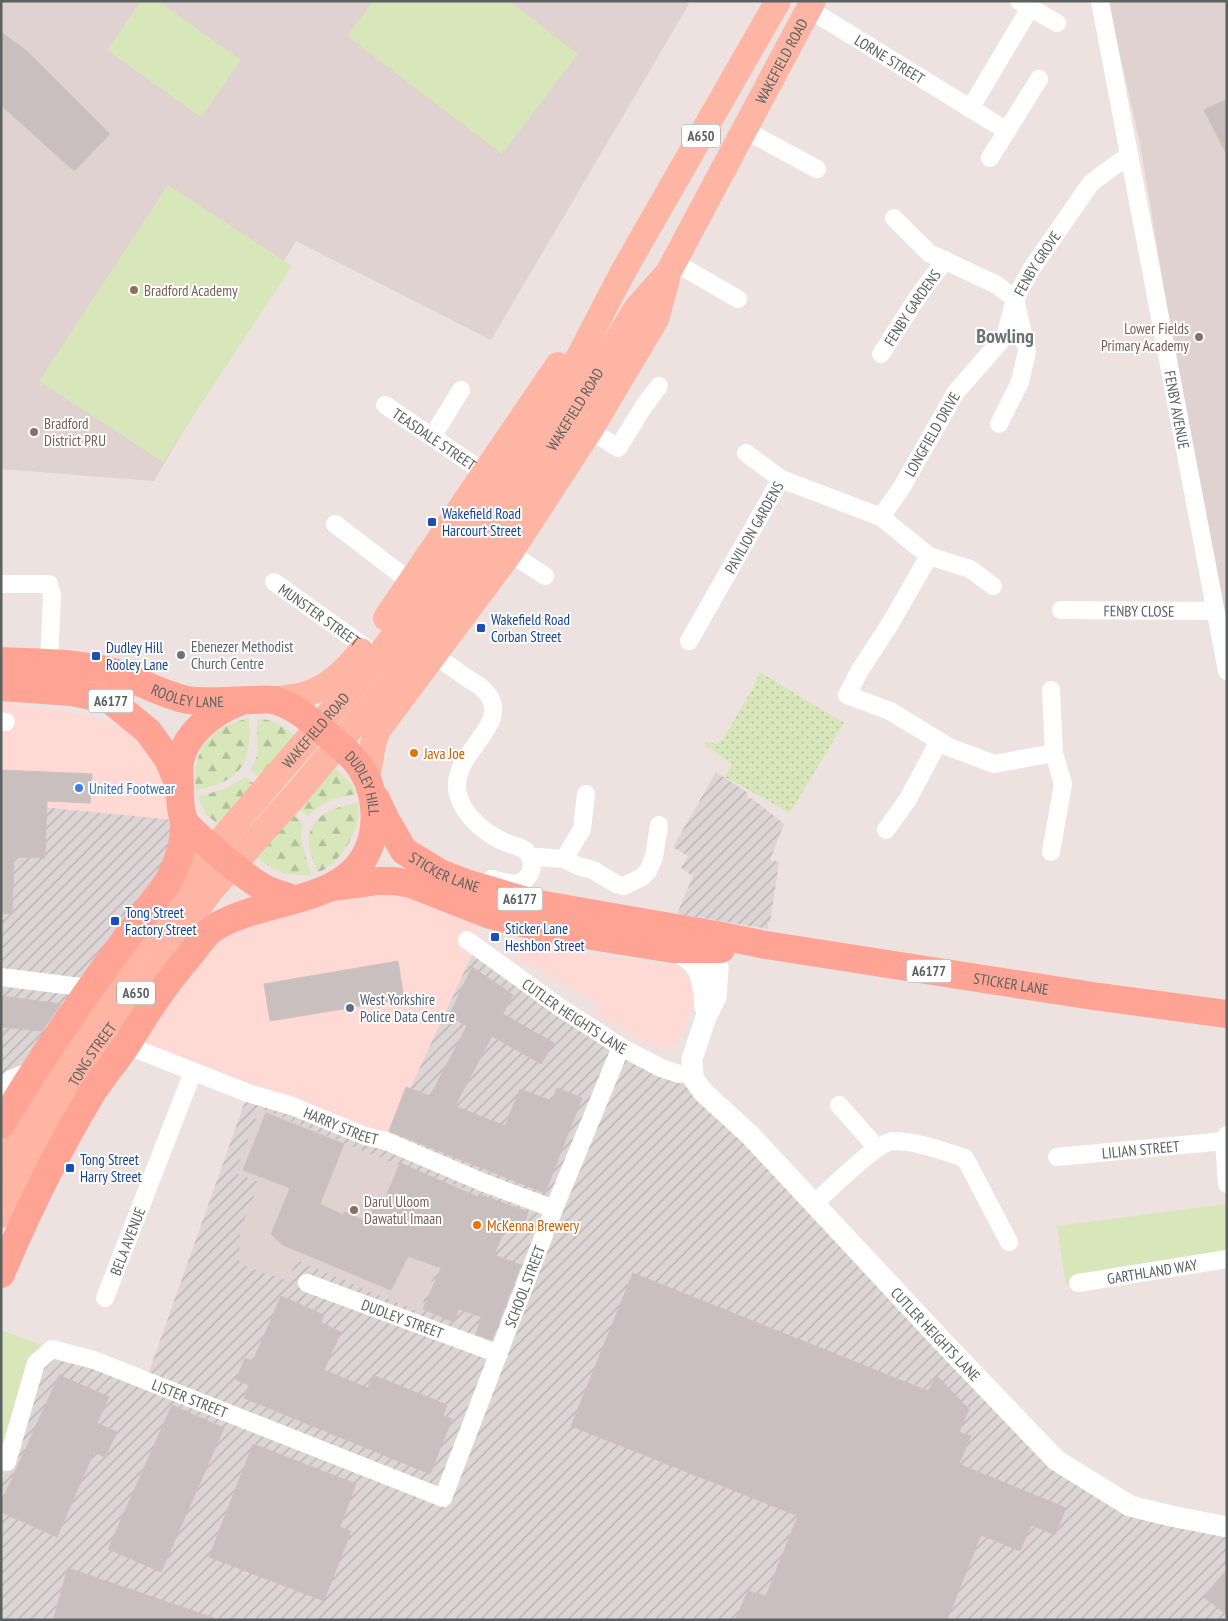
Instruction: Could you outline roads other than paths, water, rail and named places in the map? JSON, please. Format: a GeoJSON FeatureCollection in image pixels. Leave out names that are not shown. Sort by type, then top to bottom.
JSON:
{"type":"FeatureCollection","features":[{"type":"Feature","properties":{"kind":"highway","name":"ROOLEY LANE"},"geometry":{"type":"LineString","coordinates":[[1,661],[49,663],[113,672],[186,699],[208,701],[243,700]]}},
{"type":"Feature","properties":{"kind":"highway","name":"A6177"},"geometry":{"type":"LineString","coordinates":[[1,687],[72,692],[110,700],[148,731],[168,759],[180,786]]}},
{"type":"Feature","properties":{"kind":"highway","name":"DUDLEY HILL"},"geometry":{"type":"LineString","coordinates":[[1,1124],[33,1070],[89,988],[168,882],[177,863],[184,836],[191,828],[181,806],[179,765],[193,734],[215,714],[243,700],[271,700],[300,712],[355,760],[368,782],[375,813],[371,841],[365,856],[357,868],[345,879],[330,888],[239,915],[210,930],[183,962],[149,1008],[126,1045],[93,1091],[30,1209],[1,1274]]}},
{"type":"Feature","properties":{"kind":"highway","name":"STICKER LANE"},"geometry":{"type":"LineString","coordinates":[[368,782],[386,820],[404,851],[440,873],[500,894],[716,942],[766,946],[1093,996],[1227,1014]]}},
{"type":"Feature","properties":{"kind":"highway"},"geometry":{"type":"LineString","coordinates":[[191,828],[260,886],[294,899]]}},
{"type":"Feature","properties":{"kind":"highway","name":"STICKER LANE"},"geometry":{"type":"LineString","coordinates":[[330,888],[378,881],[395,881],[411,884],[470,908],[513,922],[542,928],[672,949],[716,942]]}},
{"type":"Feature","properties":{"kind":"main road","name":"WAKEFIELD ROAD"},"geometry":{"type":"LineString","coordinates":[[278,772],[377,658],[461,547],[537,437],[624,270],[778,1]]}},
{"type":"Feature","properties":{"kind":"main road","name":"WAKEFIELD ROAD"},"geometry":{"type":"LineString","coordinates":[[299,791],[396,675],[521,496],[636,309],[671,268],[811,5]]}},
{"type":"Feature","properties":{"kind":"main road"},"geometry":{"type":"LineString","coordinates":[[368,782],[373,744],[378,730],[510,553],[590,430],[656,319],[671,268]]}},
{"type":"Feature","properties":{"kind":"main road","name":"A650"},"geometry":{"type":"LineString","coordinates":[[271,700],[306,694],[328,683],[345,670],[365,647],[624,270]]}},
{"type":"Feature","properties":{"kind":"main road","name":"TONG STREET"},"geometry":{"type":"LineString","coordinates":[[1,1174],[26,1123],[117,974],[192,874],[278,772]]}},
{"type":"Feature","properties":{"kind":"main road","name":"TONG STREET"},"geometry":{"type":"LineString","coordinates":[[1,1215],[35,1148],[88,1057],[212,889],[299,791]]}},
{"type":"Feature","properties":{"kind":"street","name":"FENBY AVENUE"},"geometry":{"type":"LineString","coordinates":[[1100,1],[1227,671]]}},
{"type":"Feature","properties":{"kind":"street","name":"LORNE STREET"},"geometry":{"type":"LineString","coordinates":[[811,5],[970,109],[1007,131]]}},
{"type":"Feature","properties":{"kind":"street"},"geometry":{"type":"LineString","coordinates":[[970,109],[1025,5],[1057,23]]}},
{"type":"Feature","properties":{"kind":"street"},"geometry":{"type":"LineString","coordinates":[[990,158],[1039,79]]}},
{"type":"Feature","properties":{"kind":"street"},"geometry":{"type":"LineString","coordinates":[[745,130],[817,169]]}},
{"type":"Feature","properties":{"kind":"street","name":"FENBY GROVE"},"geometry":{"type":"LineString","coordinates":[[998,424],[1020,382],[1027,351],[1014,299],[1032,268],[1091,183],[1129,155]]}},
{"type":"Feature","properties":{"kind":"street","name":"FENBY GARDENS"},"geometry":{"type":"LineString","coordinates":[[894,218],[929,253],[996,285],[1014,299]]}},
{"type":"Feature","properties":{"kind":"street","name":"FENBY GARDENS"},"geometry":{"type":"LineString","coordinates":[[881,354],[917,298],[945,260]]}},
{"type":"Feature","properties":{"kind":"street"},"geometry":{"type":"LineString","coordinates":[[671,268],[738,299]]}},
{"type":"Feature","properties":{"kind":"street","name":"LONGFIELD DRIVE"},"geometry":{"type":"LineString","coordinates":[[881,517],[902,487],[956,392],[1005,336],[1014,299]]}},
{"type":"Feature","properties":{"kind":"street"},"geometry":{"type":"LineString","coordinates":[[590,430],[618,448],[644,406],[660,386]]}},
{"type":"Feature","properties":{"kind":"street"},"geometry":{"type":"LineString","coordinates":[[432,437],[463,391]]}},
{"type":"Feature","properties":{"kind":"street","name":"TEASDALE STREET"},"geometry":{"type":"LineString","coordinates":[[385,405],[485,472]]}},
{"type":"Feature","properties":{"kind":"street"},"geometry":{"type":"LineString","coordinates":[[746,453],[780,479]]}},
{"type":"Feature","properties":{"kind":"street","name":"PAVILION GARDENS"},"geometry":{"type":"LineString","coordinates":[[689,641],[780,479],[881,517]]}},
{"type":"Feature","properties":{"kind":"street"},"geometry":{"type":"LineString","coordinates":[[881,517],[929,556],[970,568],[993,586]]}},
{"type":"Feature","properties":{"kind":"street"},"geometry":{"type":"LineString","coordinates":[[335,524],[411,582]]}},
{"type":"Feature","properties":{"kind":"street"},"geometry":{"type":"LineString","coordinates":[[510,553],[545,576]]}},
{"type":"Feature","properties":{"kind":"street"},"geometry":{"type":"LineString","coordinates":[[929,556],[890,624],[860,670],[847,695],[890,711],[949,747],[994,764],[1054,753]]}},
{"type":"Feature","properties":{"kind":"street","name":"MUNSTER STREET"},"geometry":{"type":"LineString","coordinates":[[274,582],[365,647]]}},
{"type":"Feature","properties":{"kind":"street"},"geometry":{"type":"LineString","coordinates":[[1,584],[49,584],[52,595],[49,663]]}},
{"type":"Feature","properties":{"kind":"street","name":"FENBY CLOSE"},"geometry":{"type":"LineString","coordinates":[[1061,610],[1215,611]]}},
{"type":"Feature","properties":{"kind":"street"},"geometry":{"type":"LineString","coordinates":[[435,655],[484,689],[492,699],[492,721],[486,732],[463,761],[459,770],[459,799],[472,818],[487,833],[499,840],[523,848],[531,858],[532,868],[528,878],[519,883],[508,883],[486,878],[453,866],[440,873]]}},
{"type":"Feature","properties":{"kind":"street"},"geometry":{"type":"LineString","coordinates":[[1051,690],[1054,753],[1063,784],[1051,852]]}},
{"type":"Feature","properties":{"kind":"street"},"geometry":{"type":"LineString","coordinates":[[886,830],[908,799],[939,741]]}},
{"type":"Feature","properties":{"kind":"street"},"geometry":{"type":"LineString","coordinates":[[564,859],[582,829],[586,794]]}},
{"type":"Feature","properties":{"kind":"street"},"geometry":{"type":"LineString","coordinates":[[531,858],[564,859],[578,866],[593,870],[616,884],[624,886],[642,877],[648,871],[654,857],[659,825]]}},
{"type":"Feature","properties":{"kind":"street","name":"CUTLER HEIGHTS LANE"},"geometry":{"type":"LineString","coordinates":[[467,940],[558,1006],[621,1047],[661,1068],[679,1074],[692,1073],[702,1092],[750,1135],[1056,1460],[1130,1506],[1227,1528]]}},
{"type":"Feature","properties":{"kind":"street"},"geometry":{"type":"LineString","coordinates":[[692,1073],[692,1059],[706,1017],[716,997],[718,970],[716,942]]}},
{"type":"Feature","properties":{"kind":"street"},"geometry":{"type":"LineString","coordinates":[[672,949],[687,956],[698,968],[703,980],[706,1017]]}},
{"type":"Feature","properties":{"kind":"street"},"geometry":{"type":"LineString","coordinates":[[1,977],[89,988]]}},
{"type":"Feature","properties":{"kind":"street","name":"HARRY STREET"},"geometry":{"type":"LineString","coordinates":[[126,1045],[248,1093],[292,1106],[365,1136],[386,1141],[482,1182],[554,1209]]}},
{"type":"Feature","properties":{"kind":"street","name":"SCHOOL STREET"},"geometry":{"type":"LineString","coordinates":[[443,1498],[554,1209],[621,1047]]}},
{"type":"Feature","properties":{"kind":"street"},"geometry":{"type":"LineString","coordinates":[[1,1088],[11,1079],[33,1070]]}},
{"type":"Feature","properties":{"kind":"street","name":"BELA AVENUE"},"geometry":{"type":"LineString","coordinates":[[105,1298],[193,1072]]}},
{"type":"Feature","properties":{"kind":"street"},"geometry":{"type":"LineString","coordinates":[[838,1105],[877,1148]]}},
{"type":"Feature","properties":{"kind":"street"},"geometry":{"type":"LineString","coordinates":[[1225,1138],[1227,1184]]}},
{"type":"Feature","properties":{"kind":"street","name":"LILIAN STREET"},"geometry":{"type":"LineString","coordinates":[[1057,1157],[1225,1138]]}},
{"type":"Feature","properties":{"kind":"street"},"geometry":{"type":"LineString","coordinates":[[815,1203],[877,1148],[892,1141],[922,1146],[965,1158],[1009,1242]]}},
{"type":"Feature","properties":{"kind":"street","name":"GARTHLAND WAY"},"geometry":{"type":"LineString","coordinates":[[1078,1283],[1227,1259]]}},
{"type":"Feature","properties":{"kind":"street","name":"DUDLEY STREET"},"geometry":{"type":"LineString","coordinates":[[306,1283],[498,1354]]}},
{"type":"Feature","properties":{"kind":"street","name":"LISTER STREET"},"geometry":{"type":"LineString","coordinates":[[7,1462],[36,1362],[52,1349],[94,1360],[443,1498]]}},
{"type":"Feature","properties":{"kind":"place","name":"Bradford Academy"},"geometry":{"type":"Point","coordinates":[134,290]}},
{"type":"Feature","properties":{"kind":"place","name":"Lower Fields Primary Academy"},"geometry":{"type":"Point","coordinates":[1199,337]}},
{"type":"Feature","properties":{"kind":"place","name":"Bradford District PRU"},"geometry":{"type":"Point","coordinates":[34,432]}},
{"type":"Feature","properties":{"kind":"place","name":"Wakefield Road Harcourt Street"},"geometry":{"type":"Point","coordinates":[432,522]}},
{"type":"Feature","properties":{"kind":"place","name":"Wakefield Road Corban Street"},"geometry":{"type":"Point","coordinates":[481,628]}},
{"type":"Feature","properties":{"kind":"place","name":"Ebenezer Methodist Church Centre"},"geometry":{"type":"Point","coordinates":[181,655]}},
{"type":"Feature","properties":{"kind":"place","name":"Dudley Hill Rooley Lane"},"geometry":{"type":"Point","coordinates":[96,656]}},
{"type":"Feature","properties":{"kind":"place","name":"Java Joe"},"geometry":{"type":"Point","coordinates":[414,753]}},
{"type":"Feature","properties":{"kind":"place","name":"United Footwear"},"geometry":{"type":"Point","coordinates":[79,788]}},
{"type":"Feature","properties":{"kind":"place","name":"Tong Street Factory Street"},"geometry":{"type":"Point","coordinates":[115,921]}},
{"type":"Feature","properties":{"kind":"place","name":"Sticker Lane Heshbon Street"},"geometry":{"type":"Point","coordinates":[495,937]}},
{"type":"Feature","properties":{"kind":"place","name":"West Yorkshire Police Data Centre"},"geometry":{"type":"Point","coordinates":[350,1008]}},
{"type":"Feature","properties":{"kind":"place","name":"Tong Street Harry Street"},"geometry":{"type":"Point","coordinates":[70,1168]}},
{"type":"Feature","properties":{"kind":"place","name":"Darul Uloom Dawatul Imaan"},"geometry":{"type":"Point","coordinates":[354,1210]}},
{"type":"Feature","properties":{"kind":"place","name":"McKenna Brewery"},"geometry":{"type":"Point","coordinates":[477,1225]}},
{"type":"Feature","properties":{"kind":"district","name":"Bowling"},"geometry":{"type":"Point","coordinates":[1005,336]}}]}
